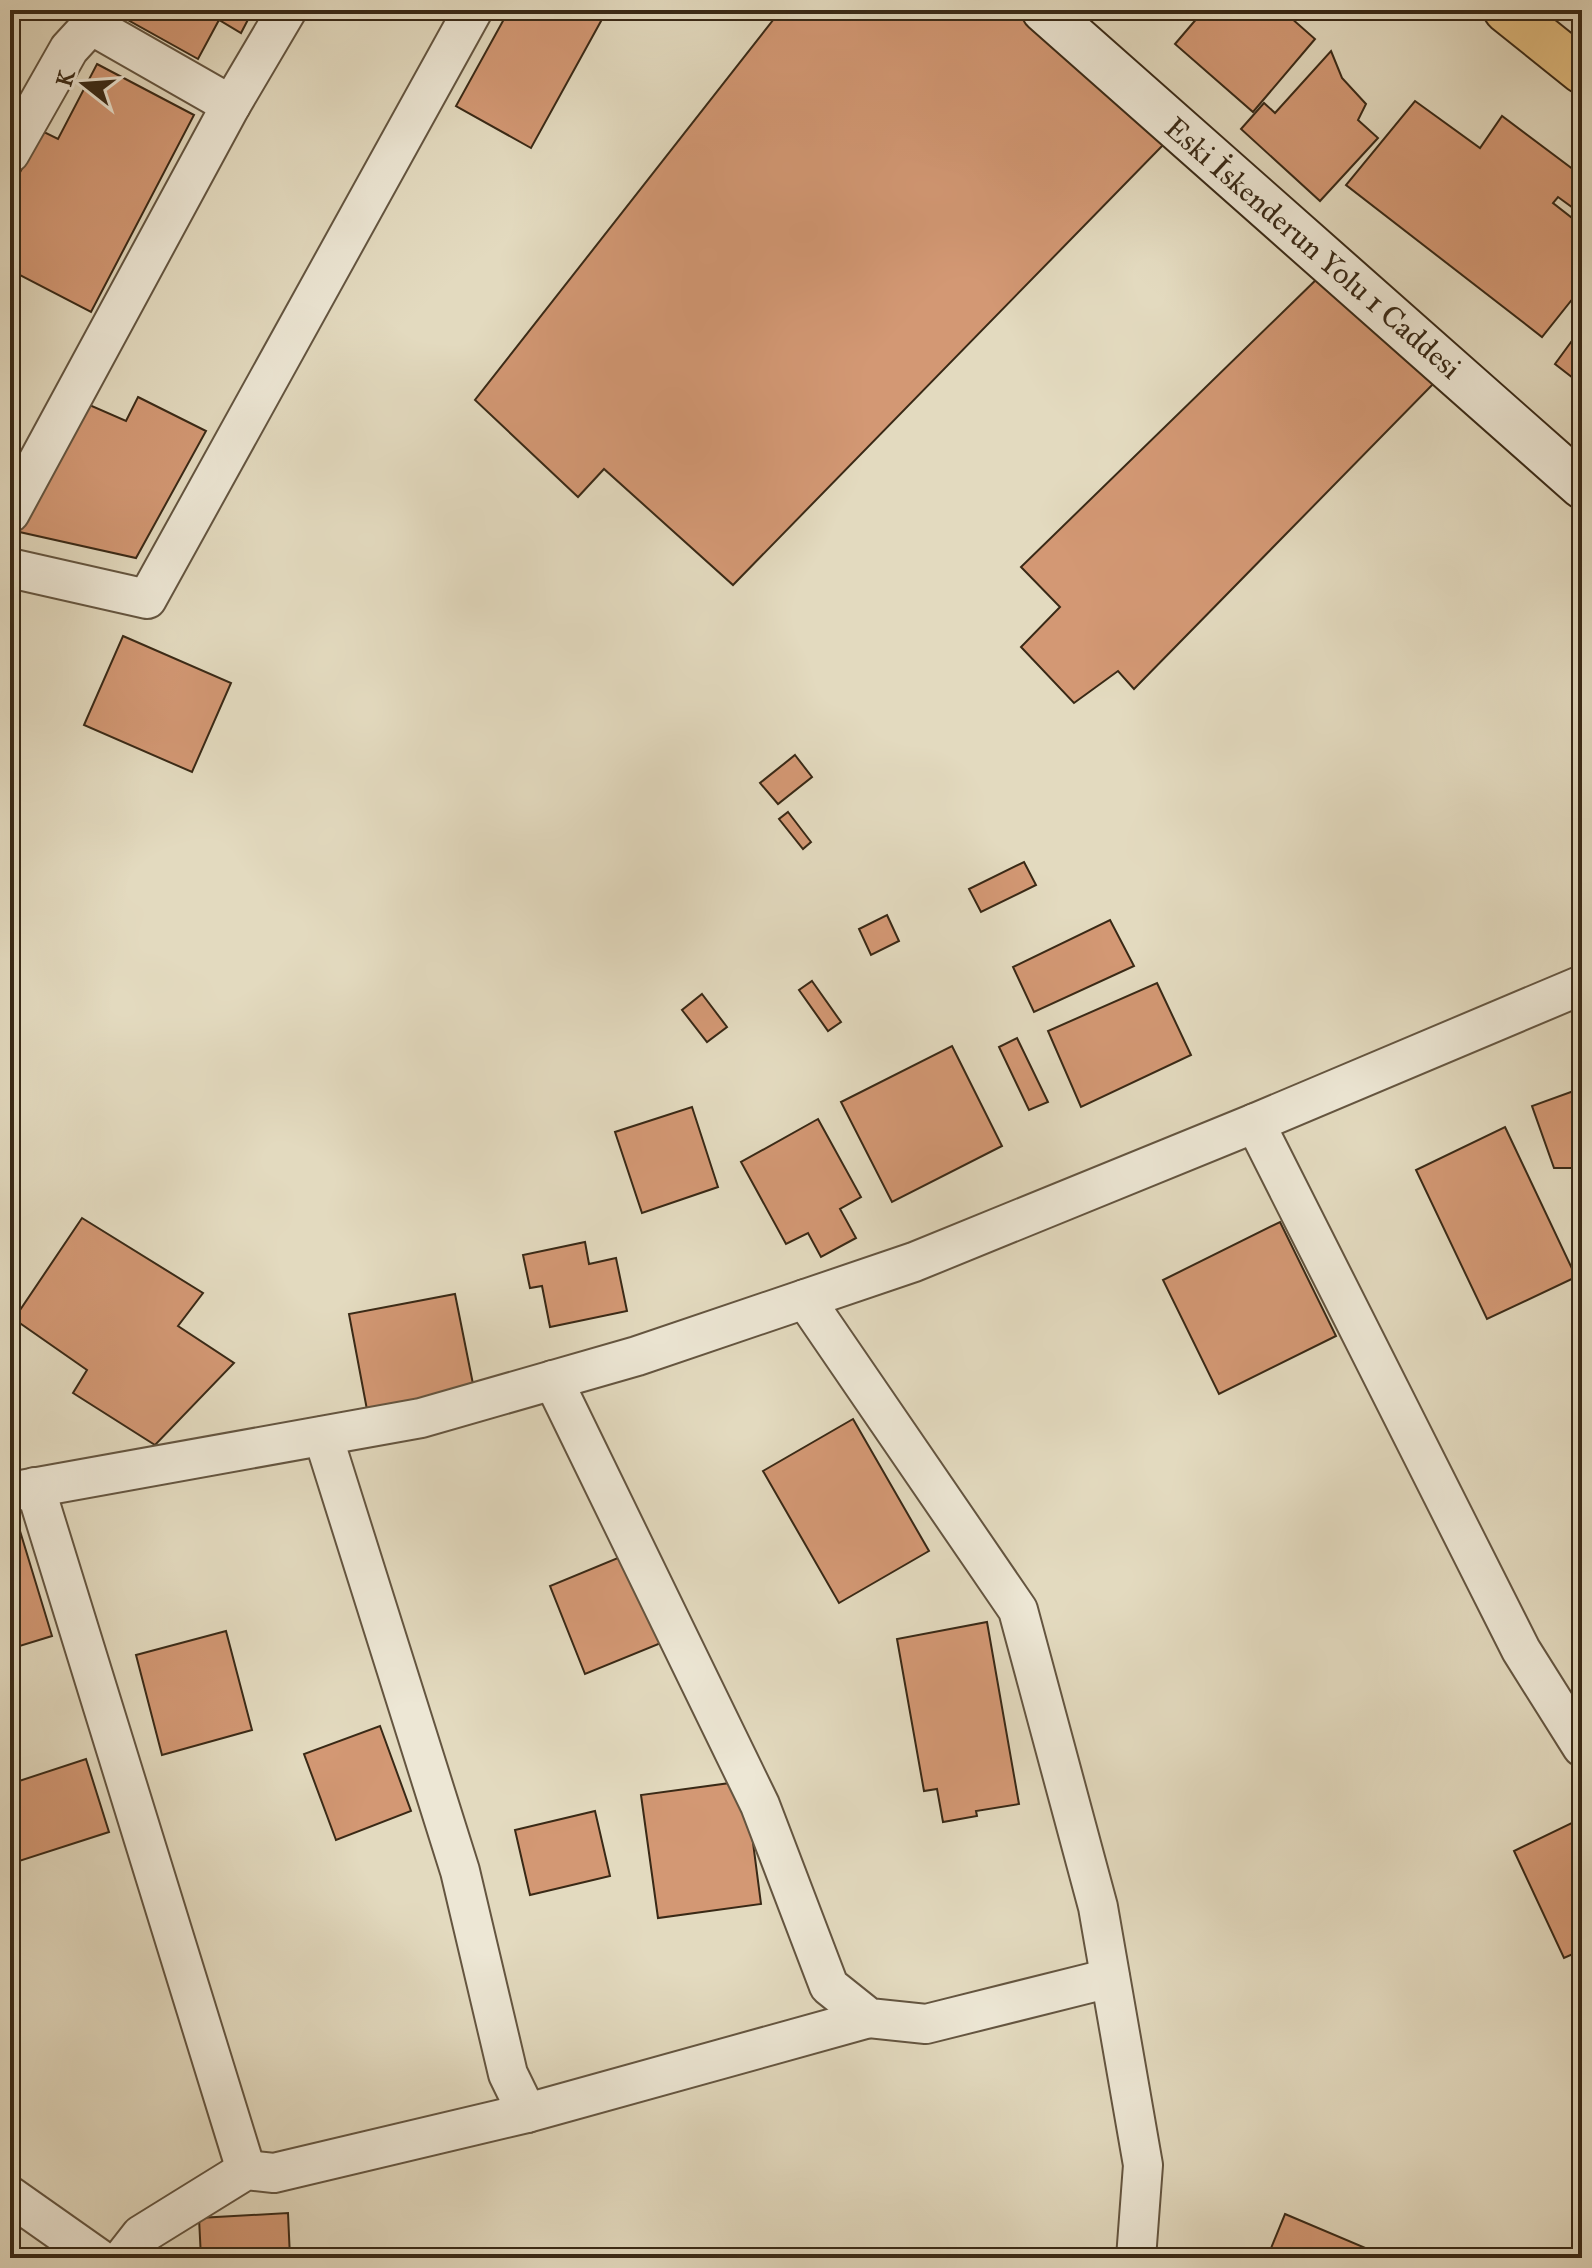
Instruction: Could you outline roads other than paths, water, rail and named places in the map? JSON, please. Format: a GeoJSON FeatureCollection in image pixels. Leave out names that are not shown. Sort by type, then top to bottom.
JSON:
{"type":"FeatureCollection","features":[{"type":"Feature","properties":{"kind":"highway"},"geometry":{"type":"LineString","coordinates":[[1506,10],[1582,71]]}},
{"type":"Feature","properties":{"kind":"street"},"geometry":{"type":"LineString","coordinates":[[10,513],[231,105],[287,10]]}},
{"type":"Feature","properties":{"kind":"street"},"geometry":{"type":"LineString","coordinates":[[10,568],[147,599],[473,10]]}},
{"type":"Feature","properties":{"kind":"street","name":"Eski İskenderun Yolu 1 Caddesi"},"geometry":{"type":"LineString","coordinates":[[1044,10],[1582,486]]}},
{"type":"Feature","properties":{"kind":"street"},"geometry":{"type":"LineString","coordinates":[[10,153],[69,49],[95,17],[231,105]]}},
{"type":"Feature","properties":{"kind":"street"},"geometry":{"type":"LineString","coordinates":[[246,2170],[23,1490],[421,1418],[637,1356],[914,1262],[1582,985]]}},
{"type":"Feature","properties":{"kind":"street"},"geometry":{"type":"LineString","coordinates":[[1255,1123],[1521,1650],[1582,1747]]}},
{"type":"Feature","properties":{"kind":"street"},"geometry":{"type":"LineString","coordinates":[[805,1299],[1018,1610],[1098,1907],[1143,2165],[1136,2258]]}},
{"type":"Feature","properties":{"kind":"street"},"geometry":{"type":"LineString","coordinates":[[553,1380],[760,1805],[829,1986],[869,2018]]}},
{"type":"Feature","properties":{"kind":"street"},"geometry":{"type":"LineString","coordinates":[[323,1436],[460,1871],[508,2074],[527,2113]]}},
{"type":"Feature","properties":{"kind":"street"},"geometry":{"type":"LineString","coordinates":[[123,2258],[141,2235],[246,2170],[274,2173],[527,2113],[869,2018],[926,2024],[1110,1978]]}},
{"type":"Feature","properties":{"kind":"street"},"geometry":{"type":"LineString","coordinates":[[10,2196],[98,2258]]}}]}
